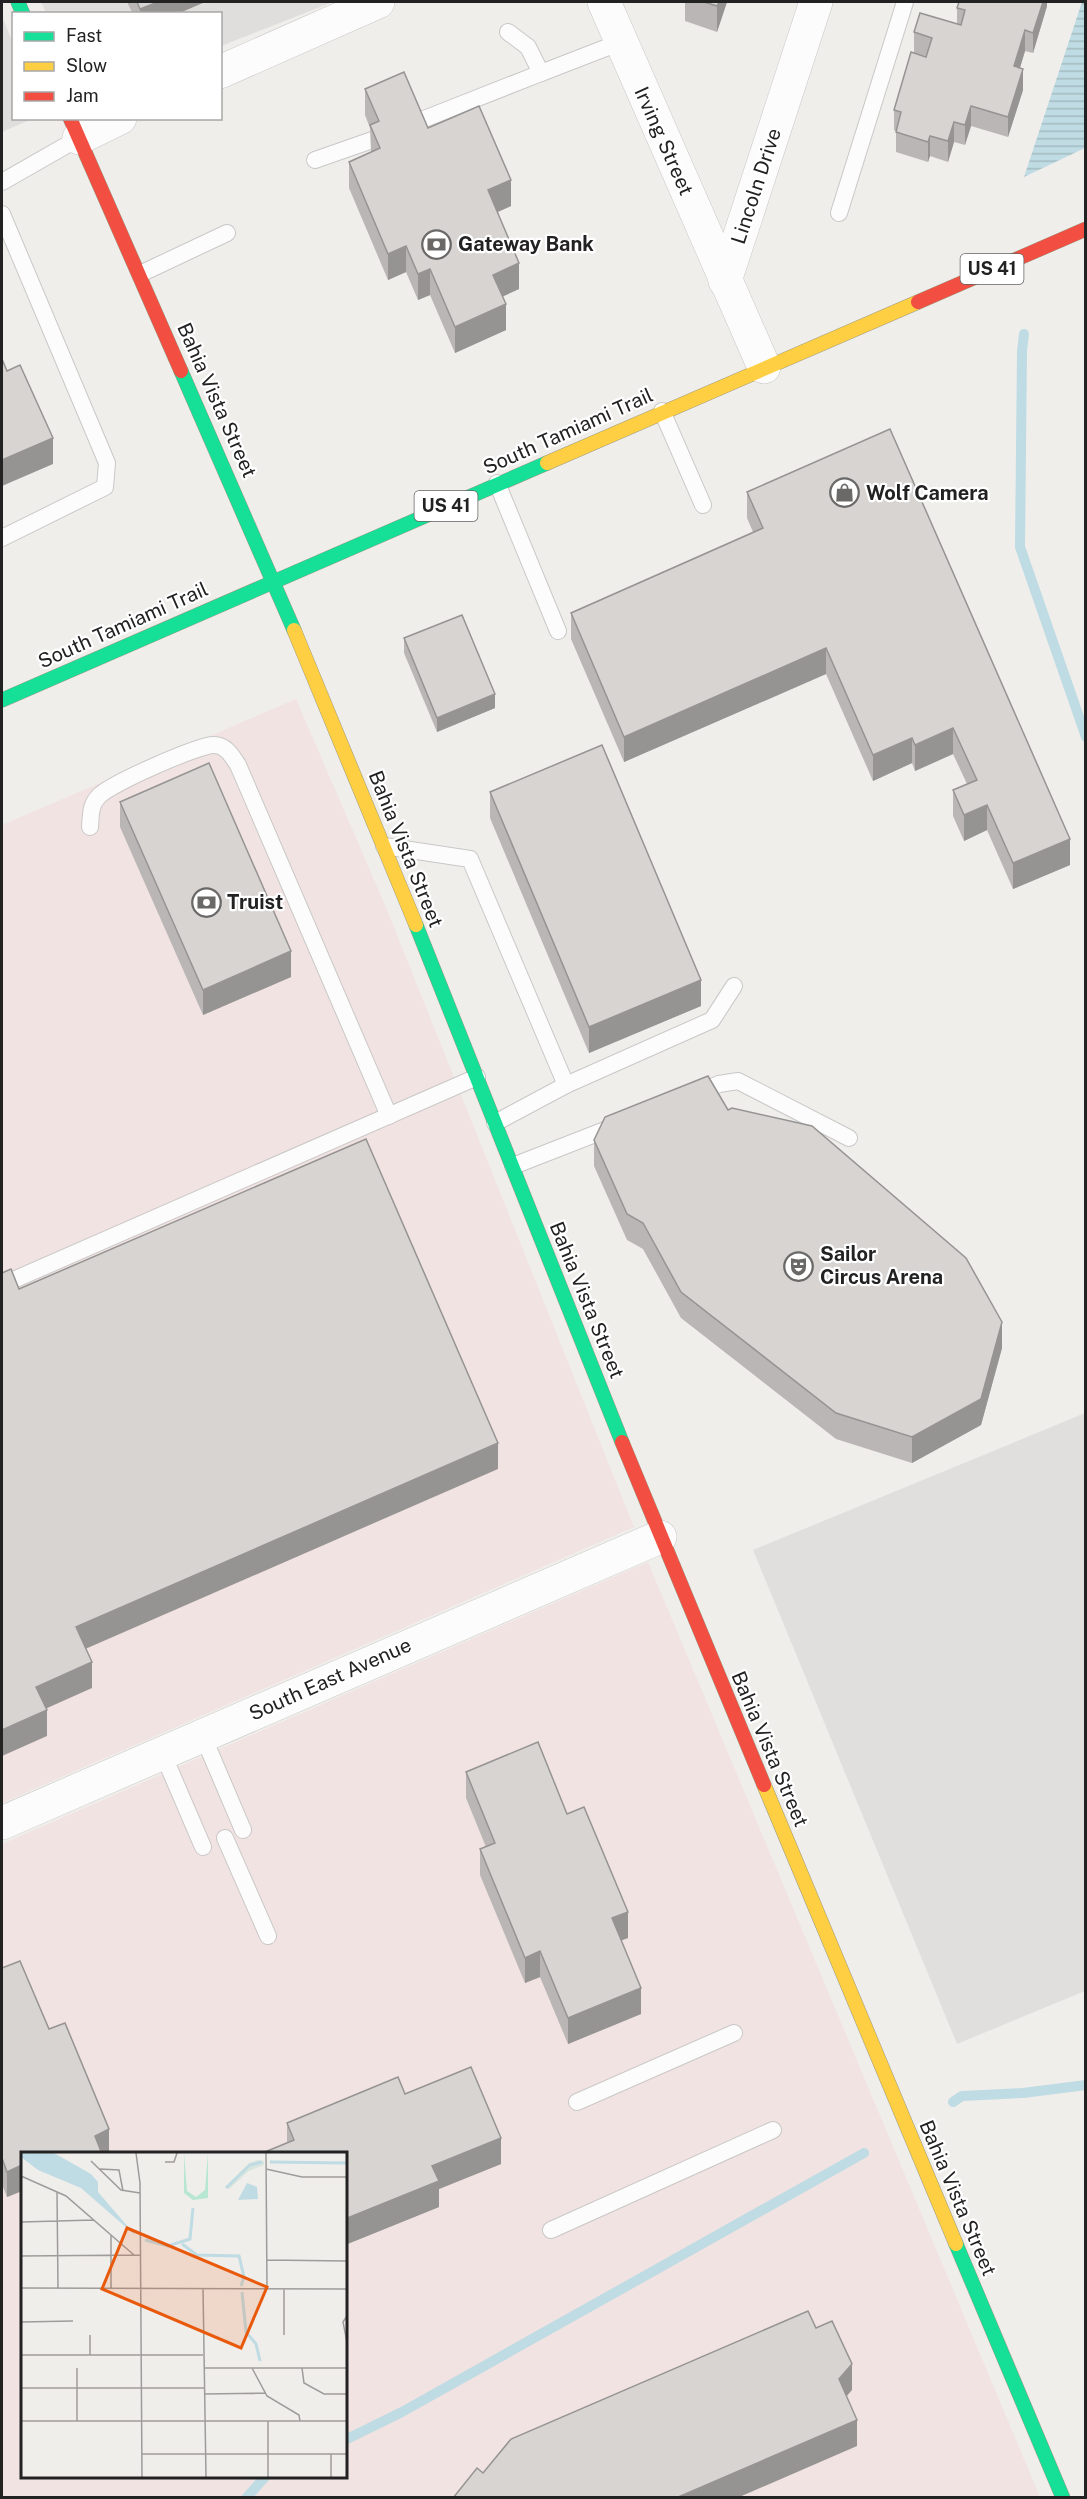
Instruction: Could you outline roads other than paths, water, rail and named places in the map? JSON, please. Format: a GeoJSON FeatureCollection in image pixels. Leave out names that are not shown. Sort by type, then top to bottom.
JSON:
{"type":"FeatureCollection","features":[{"type":"Feature","properties":{"kind":"street"},"geometry":{"type":"LineString","coordinates":[[222,71],[378,2]]}},
{"type":"Feature","properties":{"kind":"street","name":"Irving Street"},"geometry":{"type":"LineString","coordinates":[[604,2],[725,281]]}},
{"type":"Feature","properties":{"kind":"street","name":"Lincoln Drive"},"geometry":{"type":"LineString","coordinates":[[725,281],[816,2]]}},
{"type":"Feature","properties":{"kind":"street"},"geometry":{"type":"LineString","coordinates":[[74,128],[111,120]]}},
{"type":"Feature","properties":{"kind":"street","name":"Bahia Vista Street"},"geometry":{"type":"LineString","coordinates":[[74,128],[274,581],[384,846],[660,1537],[1063,2498]]}},
{"type":"Feature","properties":{"kind":"street","name":"South Tamiami Trail"},"geometry":{"type":"LineString","coordinates":[[2,699],[915,301],[1086,229]]}},
{"type":"Feature","properties":{"kind":"street"},"geometry":{"type":"LineString","coordinates":[[725,281],[764,367]]}},
{"type":"Feature","properties":{"kind":"street","name":"South East Avenue"},"geometry":{"type":"LineString","coordinates":[[2,1823],[660,1537]]}},
{"type":"Feature","properties":{"kind":"lane"},"geometry":{"type":"LineString","coordinates":[[839,213],[905,2]]}},
{"type":"Feature","properties":{"kind":"lane"},"geometry":{"type":"LineString","coordinates":[[508,32],[528,47],[541,73]]}},
{"type":"Feature","properties":{"kind":"lane"},"geometry":{"type":"LineString","coordinates":[[414,123],[621,42]]}},
{"type":"Feature","properties":{"kind":"lane"},"geometry":{"type":"LineString","coordinates":[[2,182],[74,128]]}},
{"type":"Feature","properties":{"kind":"lane"},"geometry":{"type":"LineString","coordinates":[[315,160],[375,139]]}},
{"type":"Feature","properties":{"kind":"lane"},"geometry":{"type":"LineString","coordinates":[[2,214],[107,463],[105,487],[2,538]]}},
{"type":"Feature","properties":{"kind":"lane"},"geometry":{"type":"LineString","coordinates":[[140,274],[227,233]]}},
{"type":"Feature","properties":{"kind":"lane"},"geometry":{"type":"LineString","coordinates":[[662,411],[703,505]]}},
{"type":"Feature","properties":{"kind":"lane"},"geometry":{"type":"LineString","coordinates":[[497,483],[558,631]]}},
{"type":"Feature","properties":{"kind":"lane"},"geometry":{"type":"LineString","coordinates":[[90,827],[91,809],[99,795],[132,777],[198,750],[214,745],[226,748],[238,765],[389,1116]]}},
{"type":"Feature","properties":{"kind":"lane"},"geometry":{"type":"LineString","coordinates":[[384,846],[470,859],[566,1085]]}},
{"type":"Feature","properties":{"kind":"lane"},"geometry":{"type":"LineString","coordinates":[[495,1123],[566,1085],[712,1020],[734,986]]}},
{"type":"Feature","properties":{"kind":"lane"},"geometry":{"type":"LineString","coordinates":[[2,1285],[477,1077]]}},
{"type":"Feature","properties":{"kind":"lane"},"geometry":{"type":"LineString","coordinates":[[676,1101],[719,1084],[738,1081],[849,1138]]}},
{"type":"Feature","properties":{"kind":"lane"},"geometry":{"type":"LineString","coordinates":[[513,1167],[634,1118]]}},
{"type":"Feature","properties":{"kind":"lane"},"geometry":{"type":"LineString","coordinates":[[203,1736],[243,1830]]}},
{"type":"Feature","properties":{"kind":"lane"},"geometry":{"type":"LineString","coordinates":[[163,1754],[203,1847]]}},
{"type":"Feature","properties":{"kind":"lane"},"geometry":{"type":"LineString","coordinates":[[225,1838],[268,1936]]}},
{"type":"Feature","properties":{"kind":"lane"},"geometry":{"type":"LineString","coordinates":[[577,2102],[734,2033]]}},
{"type":"Feature","properties":{"kind":"lane"},"geometry":{"type":"LineString","coordinates":[[551,2230],[773,2130]]}},
{"type":"Feature","properties":{"kind":"water"},"geometry":{"type":"Polygon","coordinates":[[[1082,2],[1086,2],[1085,148],[1024,177],[1082,2]]]}},
{"type":"Feature","properties":{"kind":"waterway"},"geometry":{"type":"LineString","coordinates":[[1024,334],[1020,547],[1086,737]]}},
{"type":"Feature","properties":{"kind":"waterway"},"geometry":{"type":"LineString","coordinates":[[953,2102],[962,2096],[1023,2093],[1086,2085]]}},
{"type":"Feature","properties":{"kind":"waterway"},"geometry":{"type":"LineString","coordinates":[[346,2440],[402,2412],[864,2153]]}},
{"type":"Feature","properties":{"kind":"waterway"},"geometry":{"type":"LineString","coordinates":[[246,2498],[264,2478]]}},
{"type":"Feature","properties":{"kind":"place","name":"Gateway Bank"},"geometry":{"type":"Point","coordinates":[437,244]}},
{"type":"Feature","properties":{"kind":"place","name":"Wolf Camera"},"geometry":{"type":"Point","coordinates":[845,493]}},
{"type":"Feature","properties":{"kind":"place","name":"Truist"},"geometry":{"type":"Point","coordinates":[206,902]}},
{"type":"Feature","properties":{"kind":"place","name":"Sailor Circus Arena"},"geometry":{"type":"Point","coordinates":[799,1266]}}]}
